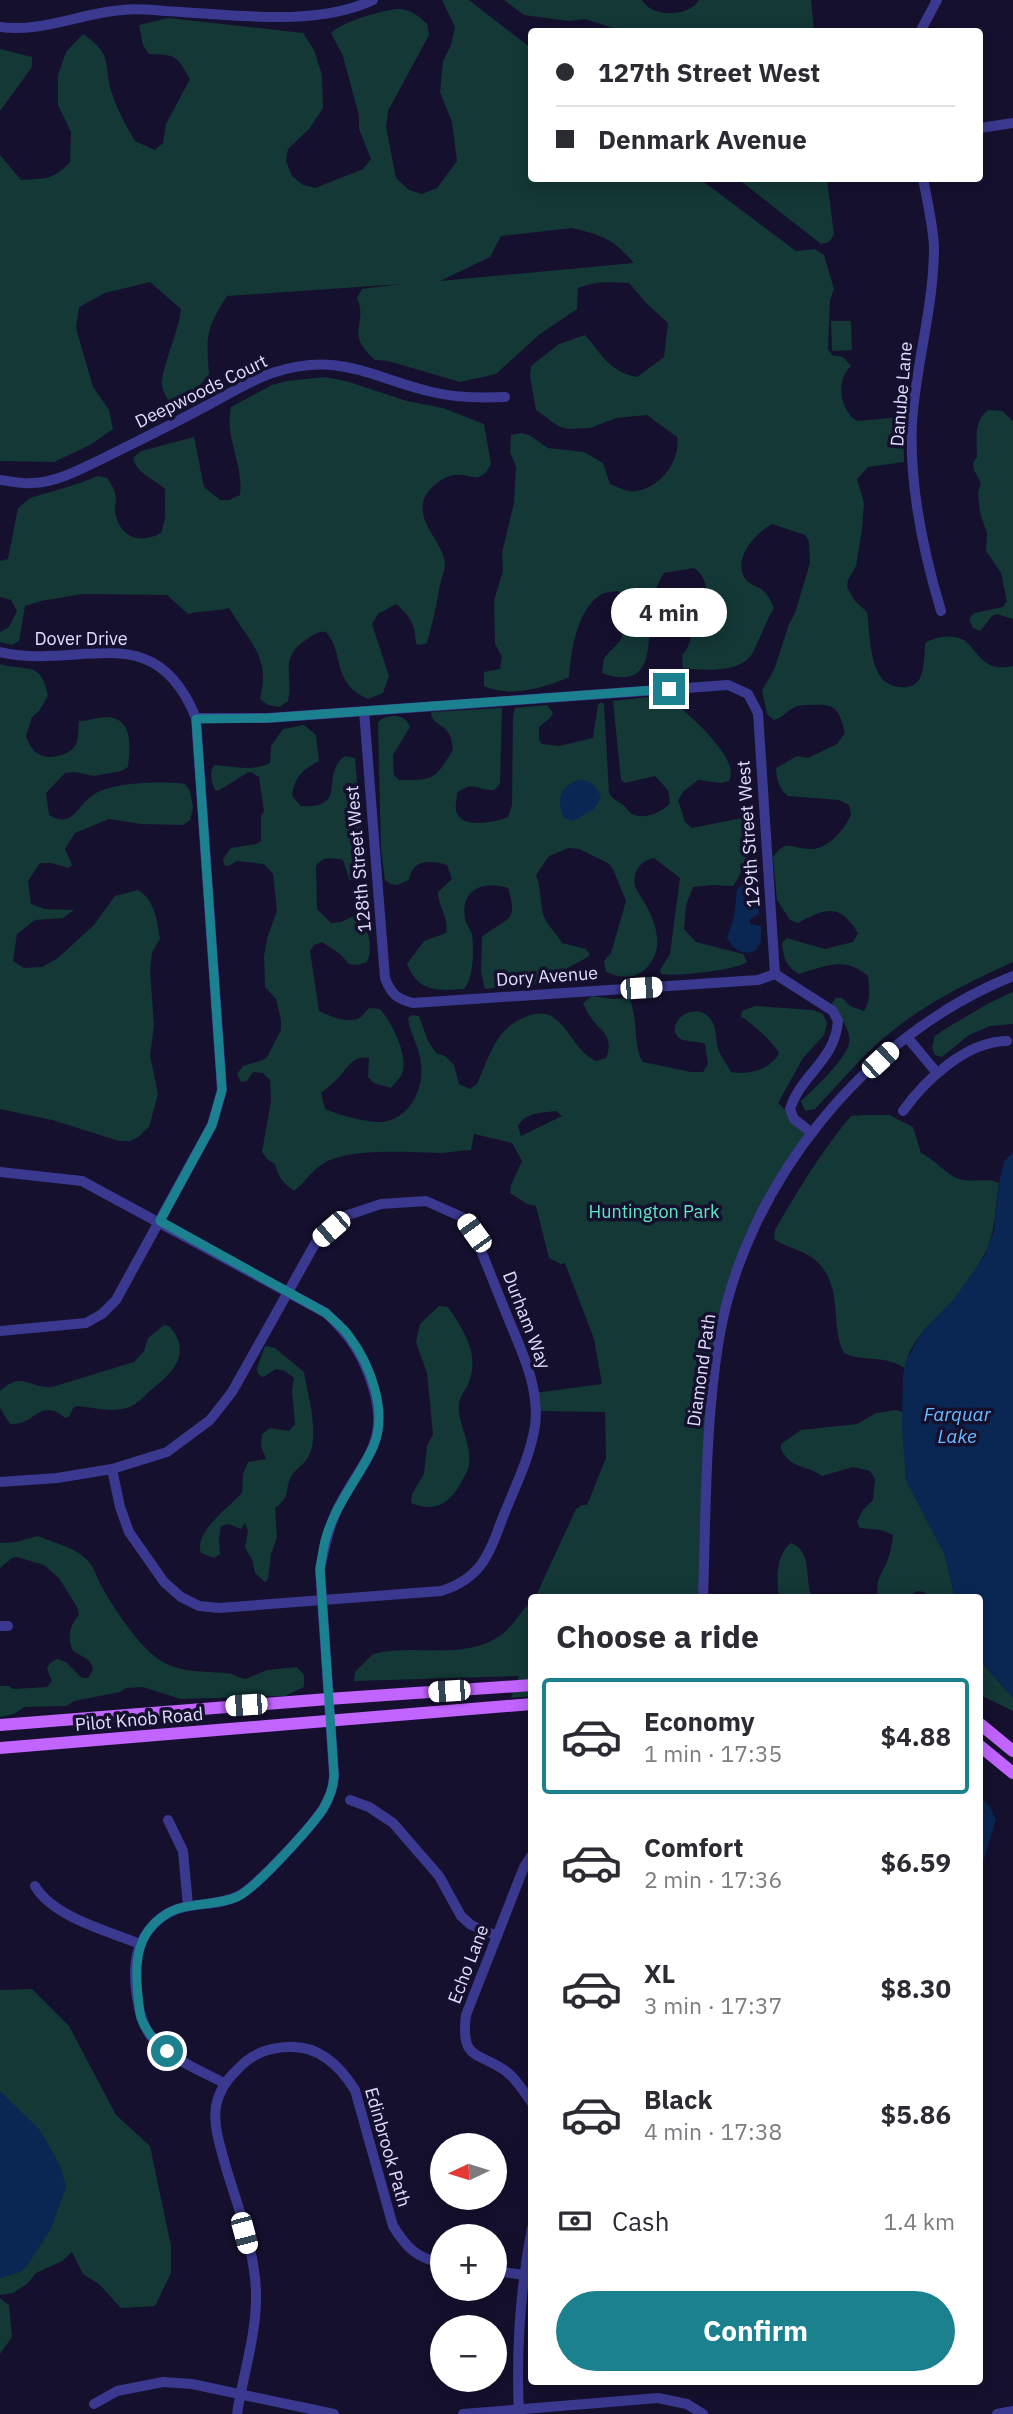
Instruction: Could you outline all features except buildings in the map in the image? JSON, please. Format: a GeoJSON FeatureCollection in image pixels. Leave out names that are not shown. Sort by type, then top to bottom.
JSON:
{"type":"FeatureCollection","features":[{"type":"Feature","properties":{"kind":"main road","name":"Pilot Knob Road"},"geometry":{"type":"LineString","coordinates":[[0,1725],[528,1685]]}},
{"type":"Feature","properties":{"kind":"main road","name":"Pilot Knob Road"},"geometry":{"type":"LineString","coordinates":[[0,1748],[528,1704]]}},
{"type":"Feature","properties":{"kind":"main road"},"geometry":{"type":"LineString","coordinates":[[983,1726],[1013,1751]]}},
{"type":"Feature","properties":{"kind":"main road"},"geometry":{"type":"LineString","coordinates":[[983,1748],[1013,1773]]}},
{"type":"Feature","properties":{"kind":"street"},"geometry":{"type":"LineString","coordinates":[[0,27],[37,27],[83,15],[125,9],[282,17],[326,14],[373,0]]}},
{"type":"Feature","properties":{"kind":"street"},"geometry":{"type":"LineString","coordinates":[[922,28],[937,0]]}},
{"type":"Feature","properties":{"kind":"street"},"geometry":{"type":"LineString","coordinates":[[983,128],[1013,123]]}},
{"type":"Feature","properties":{"kind":"street","name":"Danube Lane"},"geometry":{"type":"LineString","coordinates":[[924,182],[934,244],[933,272],[912,421],[912,449],[921,534],[941,611]]}},
{"type":"Feature","properties":{"kind":"street","name":"Deepwoods Court"},"geometry":{"type":"LineString","coordinates":[[0,480],[30,483],[70,474],[270,374],[305,365],[324,363],[347,366],[430,392],[452,396],[505,397]]}},
{"type":"Feature","properties":{"kind":"street","name":"Dover Drive"},"geometry":{"type":"LineString","coordinates":[[0,652],[18,656],[125,652],[150,660],[171,674],[186,695],[196,719],[222,1090],[212,1125],[116,1300],[102,1314],[86,1323],[0,1331]]}},
{"type":"Feature","properties":{"kind":"street","name":"129th Street West"},"geometry":{"type":"LineString","coordinates":[[364,711],[728,685],[748,694],[758,713],[775,974]]}},
{"type":"Feature","properties":{"kind":"street"},"geometry":{"type":"LineString","coordinates":[[196,719],[268,718],[364,711]]}},
{"type":"Feature","properties":{"kind":"street","name":"128th Street West"},"geometry":{"type":"LineString","coordinates":[[364,711],[385,978],[390,991],[398,999]]}},
{"type":"Feature","properties":{"kind":"street"},"geometry":{"type":"LineString","coordinates":[[775,974],[833,1011],[838,1021],[834,1044],[794,1095],[790,1109],[794,1119],[812,1133]]}},
{"type":"Feature","properties":{"kind":"street","name":"Dory Avenue"},"geometry":{"type":"LineString","coordinates":[[398,999],[413,1003],[432,1002],[758,979],[775,974]]}},
{"type":"Feature","properties":{"kind":"street","name":"Diamond Path"},"geometry":{"type":"LineString","coordinates":[[703,1594],[711,1407],[719,1338],[734,1279],[754,1230],[778,1184],[812,1133],[851,1087],[907,1037],[945,1011],[1013,976]]}},
{"type":"Feature","properties":{"kind":"street"},"geometry":{"type":"LineString","coordinates":[[907,1037],[937,1073]]}},
{"type":"Feature","properties":{"kind":"street"},"geometry":{"type":"LineString","coordinates":[[903,1111],[921,1086],[937,1073],[981,1045],[1007,1041]]}},
{"type":"Feature","properties":{"kind":"street"},"geometry":{"type":"LineString","coordinates":[[0,1172],[82,1181],[326,1313],[348,1334],[365,1361],[379,1407],[379,1426],[374,1445],[337,1511],[326,1538],[320,1569],[334,1778],[323,1808],[249,1890],[227,1901],[173,1910],[159,1919],[140,1944],[135,1975],[141,2017],[153,2040],[167,2051],[224,2083],[216,2105],[216,2129],[252,2259],[256,2292],[254,2328],[237,2414]]}},
{"type":"Feature","properties":{"kind":"street","name":"Durham Way"},"geometry":{"type":"LineString","coordinates":[[0,1482],[57,1478],[112,1469],[167,1452],[210,1420],[232,1392],[316,1242],[345,1216],[381,1204],[426,1201],[462,1217],[474,1233],[528,1368],[535,1397],[535,1424],[529,1451],[489,1554],[474,1575],[458,1586],[441,1591],[322,1601],[219,1608],[199,1606],[181,1597],[164,1582],[129,1532],[120,1507],[112,1469]]}},
{"type":"Feature","properties":{"kind":"street"},"geometry":{"type":"LineString","coordinates":[[350,1800],[369,1807],[393,1823],[439,1875],[457,1910],[466,1921],[497,1936]]}},
{"type":"Feature","properties":{"kind":"street"},"geometry":{"type":"LineString","coordinates":[[169,1820],[183,1851],[188,1906]]}},
{"type":"Feature","properties":{"kind":"street","name":"Echo Lane"},"geometry":{"type":"LineString","coordinates":[[528,1860],[466,2015],[465,2034],[475,2056],[505,2070],[528,2098]]}},
{"type":"Feature","properties":{"kind":"street"},"geometry":{"type":"LineString","coordinates":[[35,1886],[40,1894],[58,1909],[140,1944]]}},
{"type":"Feature","properties":{"kind":"street","name":"Edinbrook Path"},"geometry":{"type":"LineString","coordinates":[[224,2083],[246,2060],[270,2048],[299,2046],[327,2057],[344,2072],[355,2090],[393,2226],[405,2245],[417,2256],[430,2260]]}},
{"type":"Feature","properties":{"kind":"street"},"geometry":{"type":"LineString","coordinates":[[507,2272],[527,2275],[517,2344],[519,2412]]}},
{"type":"Feature","properties":{"kind":"street"},"geometry":{"type":"LineString","coordinates":[[94,2404],[117,2391],[163,2382],[192,2384],[334,2414]]}},
{"type":"Feature","properties":{"kind":"street"},"geometry":{"type":"LineString","coordinates":[[463,2414],[519,2412],[658,2398],[687,2404],[703,2414]]}},
{"type":"Feature","properties":{"kind":"street"},"geometry":{"type":"LineString","coordinates":[[998,2414],[1013,2411]]}},
{"type":"Feature","properties":{"kind":"green space"},"geometry":{"type":"Polygon","coordinates":[[[442,0],[469,0],[528,46],[528,182],[704,182],[796,251],[815,249],[824,255],[834,289],[830,300],[828,349],[832,355],[843,357],[851,366],[841,387],[843,403],[857,421],[903,417],[904,462],[868,467],[857,479],[864,503],[862,530],[856,566],[847,587],[855,601],[867,612],[876,669],[889,684],[901,687],[913,685],[921,676],[925,643],[949,636],[964,640],[989,665],[1013,666],[1013,962],[949,993],[905,1021],[870,1050],[815,1109],[805,1111],[801,1101],[835,1066],[849,1044],[847,1028],[832,1003],[836,998],[842,998],[850,1006],[864,1011],[869,990],[868,976],[843,964],[799,974],[788,964],[782,943],[787,938],[825,949],[853,942],[858,933],[845,917],[832,911],[825,911],[798,923],[790,920],[777,900],[773,857],[777,851],[785,846],[808,849],[822,847],[839,833],[851,815],[849,805],[839,800],[788,796],[781,788],[776,772],[776,768],[797,756],[808,758],[837,744],[845,733],[838,713],[826,705],[801,705],[774,720],[767,714],[762,690],[774,670],[810,563],[809,541],[805,535],[772,524],[747,548],[741,565],[742,573],[750,584],[766,593],[774,608],[752,654],[739,665],[720,669],[683,668],[682,655],[688,647],[693,630],[704,615],[707,600],[705,582],[694,568],[664,573],[656,587],[646,658],[641,669],[633,675],[620,677],[602,673],[604,658],[620,641],[627,622],[633,615],[634,604],[618,591],[602,594],[587,609],[577,631],[569,677],[527,690],[504,691],[484,686],[484,672],[500,669],[502,657],[495,644],[494,600],[503,571],[502,553],[514,503],[516,467],[510,452],[511,435],[529,435],[548,448],[584,452],[603,463],[610,484],[630,491],[654,484],[667,471],[676,455],[677,437],[647,415],[616,418],[590,428],[568,429],[558,426],[536,410],[530,376],[531,366],[559,344],[585,335],[613,367],[637,377],[664,357],[668,323],[629,283],[597,283],[578,288],[577,309],[540,334],[496,374],[460,382],[388,361],[375,360],[360,342],[360,308],[357,298],[362,289],[401,284],[227,296],[209,333],[209,374],[190,398],[169,401],[162,380],[181,309],[150,282],[105,293],[79,307],[76,328],[93,387],[109,410],[113,429],[90,445],[54,462],[0,461],[0,155],[21,180],[48,177],[58,173],[70,162],[71,132],[58,105],[58,75],[66,52],[83,34],[104,56],[115,102],[135,141],[155,150],[163,143],[166,124],[190,79],[175,58],[149,54],[143,45],[139,25],[168,18],[303,33],[314,50],[322,75],[323,108],[309,129],[288,149],[286,161],[292,176],[303,185],[315,188],[363,169],[371,159],[359,129],[359,116],[343,56],[331,33],[373,14],[398,9],[410,12],[427,24],[429,35],[388,111],[386,127],[396,178],[409,190],[422,194],[437,188],[457,161],[452,122],[440,92],[443,61],[451,45],[455,27],[442,0]],[[572,228],[501,236],[490,257],[440,281],[634,263],[620,248],[600,236],[572,228]]]}},
{"type":"Feature","properties":{"kind":"green space"},"geometry":{"type":"Polygon","coordinates":[[[504,0],[642,0],[653,10],[670,13],[688,10],[699,0],[811,0],[814,28],[613,28],[585,19],[568,21],[524,15],[504,0]]]}},
{"type":"Feature","properties":{"kind":"green space"},"geometry":{"type":"Polygon","coordinates":[[[0,49],[32,57],[32,67],[0,111],[0,49]]]}},
{"type":"Feature","properties":{"kind":"green space"},"geometry":{"type":"Polygon","coordinates":[[[742,182],[827,182],[834,235],[829,242],[821,244],[742,182]]]}},
{"type":"Feature","properties":{"kind":"green space"},"geometry":{"type":"Polygon","coordinates":[[[831,321],[851,321],[852,350],[832,351],[831,321]]]}},
{"type":"Feature","properties":{"kind":"green space"},"geometry":{"type":"Polygon","coordinates":[[[325,377],[407,401],[443,408],[484,424],[491,464],[487,471],[479,477],[454,475],[445,478],[425,497],[423,514],[445,563],[427,643],[416,644],[411,621],[396,604],[378,614],[372,624],[389,676],[383,693],[368,699],[348,685],[332,641],[326,632],[320,632],[297,647],[292,654],[288,701],[280,707],[268,705],[260,699],[263,671],[256,650],[229,608],[188,614],[167,595],[83,594],[41,601],[25,606],[19,641],[12,645],[0,642],[0,632],[9,627],[17,611],[11,600],[0,597],[0,561],[8,559],[18,508],[30,498],[98,476],[107,478],[116,498],[115,511],[121,527],[131,536],[153,537],[161,533],[165,519],[165,489],[142,472],[133,458],[141,451],[194,437],[204,487],[220,500],[229,500],[240,495],[239,473],[230,429],[231,407],[272,385],[325,377]]]}},
{"type":"Feature","properties":{"kind":"green space"},"geometry":{"type":"Polygon","coordinates":[[[988,410],[1002,411],[1013,421],[1013,619],[997,614],[992,616],[980,631],[973,628],[969,619],[974,613],[1003,607],[1007,601],[1001,573],[986,551],[987,533],[980,513],[978,492],[981,483],[973,463],[977,457],[978,425],[988,410]]]}},
{"type":"Feature","properties":{"kind":"green space"},"geometry":{"type":"Polygon","coordinates":[[[0,664],[37,672],[45,685],[48,696],[32,717],[26,736],[40,755],[60,756],[70,751],[78,739],[79,721],[107,717],[116,719],[126,729],[128,767],[94,776],[65,773],[46,793],[49,815],[57,819],[70,818],[93,795],[112,787],[175,783],[185,784],[190,791],[193,807],[190,820],[183,825],[141,824],[109,819],[75,833],[65,849],[72,865],[68,868],[40,863],[28,881],[31,904],[45,909],[74,910],[63,918],[35,920],[17,934],[13,961],[24,968],[42,967],[58,958],[94,925],[115,896],[138,890],[152,905],[160,939],[152,952],[150,970],[154,1026],[150,1055],[158,1094],[149,1127],[130,1141],[119,1141],[52,1120],[0,1109],[0,664]]]}},
{"type":"Feature","properties":{"kind":"green space"},"geometry":{"type":"Polygon","coordinates":[[[667,695],[709,735],[727,760],[731,771],[729,781],[721,783],[698,780],[684,791],[678,800],[685,822],[692,828],[742,818],[748,820],[749,828],[746,854],[737,880],[733,886],[693,887],[686,905],[684,929],[696,942],[743,954],[747,962],[731,968],[705,972],[661,974],[660,970],[670,954],[680,878],[654,858],[645,861],[638,868],[634,881],[656,931],[657,948],[654,956],[643,971],[634,976],[606,972],[604,961],[611,953],[626,901],[608,863],[579,849],[569,848],[549,856],[536,875],[542,909],[562,943],[586,949],[590,955],[540,983],[485,989],[481,972],[482,937],[508,918],[512,908],[508,888],[483,886],[470,894],[464,909],[472,934],[473,955],[470,978],[464,989],[430,988],[417,980],[407,964],[424,941],[446,933],[446,922],[438,892],[452,879],[447,865],[428,862],[414,868],[409,880],[397,885],[385,880],[381,850],[378,722],[396,716],[408,722],[410,727],[393,755],[394,775],[399,780],[420,780],[437,773],[453,750],[449,733],[435,721],[431,712],[502,708],[500,784],[494,790],[468,787],[457,793],[456,811],[459,817],[471,823],[479,823],[508,817],[512,805],[515,708],[547,705],[553,713],[539,727],[539,740],[542,744],[559,746],[593,738],[598,705],[601,702],[604,704],[609,793],[632,814],[644,816],[659,812],[670,803],[668,790],[655,776],[625,783],[621,780],[613,701],[667,695]]]}},
{"type":"Feature","properties":{"kind":"green space","name":"Huntington Park"},"geometry":{"type":"Polygon","coordinates":[[[304,725],[316,735],[319,761],[300,774],[293,789],[292,796],[301,806],[325,802],[330,797],[338,764],[345,756],[355,758],[361,831],[359,874],[350,881],[343,860],[328,858],[319,863],[316,866],[317,909],[331,923],[360,916],[368,933],[370,950],[367,962],[358,965],[349,964],[322,942],[314,945],[310,951],[319,1011],[351,1020],[361,1017],[369,1008],[380,1009],[394,1031],[403,1058],[402,1074],[391,1088],[374,1083],[368,1077],[369,1058],[356,1059],[321,1093],[325,1109],[354,1118],[383,1122],[401,1115],[408,1108],[417,1092],[421,1074],[420,1058],[408,1018],[412,1015],[419,1016],[428,1041],[436,1053],[445,1056],[454,1065],[459,1084],[470,1089],[477,1084],[501,1035],[517,1021],[534,1014],[545,1014],[554,1018],[589,1057],[596,1061],[606,1058],[609,1047],[607,1038],[583,1003],[592,996],[629,998],[643,1062],[691,1072],[703,1072],[708,1064],[705,1044],[681,1039],[675,1033],[677,1021],[688,1013],[702,1012],[712,1020],[720,1054],[731,1072],[737,1073],[765,1067],[776,1059],[779,1053],[762,1033],[741,1017],[742,1011],[755,1006],[813,1010],[823,1014],[827,1023],[824,1035],[803,1058],[778,1103],[811,1134],[763,1216],[730,1301],[712,1407],[704,1594],[537,1594],[576,1509],[587,1505],[606,1458],[605,1412],[536,1411],[535,1393],[602,1384],[594,1339],[565,1263],[561,1264],[549,1258],[536,1206],[527,1204],[510,1193],[522,1161],[512,1143],[474,1134],[471,1150],[350,1155],[321,1165],[294,1191],[282,1180],[275,1164],[262,1152],[271,1101],[270,1080],[263,1073],[253,1072],[247,1081],[241,1082],[237,1074],[243,1066],[267,1057],[281,1030],[276,999],[265,987],[264,956],[277,911],[273,874],[264,864],[237,861],[228,866],[224,865],[223,859],[231,848],[261,841],[261,816],[264,811],[259,777],[251,772],[247,773],[218,791],[215,790],[211,774],[214,765],[249,768],[270,763],[271,746],[283,729],[304,725]],[[556,1111],[525,1118],[518,1126],[521,1136],[562,1116],[556,1111]]]}},
{"type":"Feature","properties":{"kind":"green space"},"geometry":{"type":"Polygon","coordinates":[[[1013,992],[1013,1024],[990,1026],[969,1035],[942,1057],[935,1055],[932,1048],[935,1036],[989,1003],[1013,992]]]}},
{"type":"Feature","properties":{"kind":"green space"},"geometry":{"type":"Polygon","coordinates":[[[889,1115],[913,1127],[921,1153],[955,1177],[999,1183],[993,1231],[983,1257],[955,1298],[918,1339],[905,1368],[889,1361],[860,1358],[844,1353],[837,1330],[833,1293],[824,1269],[809,1256],[774,1239],[775,1230],[830,1143],[851,1116],[889,1115]]]}},
{"type":"Feature","properties":{"kind":"green space"},"geometry":{"type":"Polygon","coordinates":[[[439,1306],[448,1307],[464,1333],[471,1352],[472,1372],[459,1406],[469,1466],[454,1494],[443,1503],[429,1507],[411,1503],[412,1494],[424,1474],[427,1446],[433,1434],[427,1373],[416,1342],[420,1324],[439,1306]]]}},
{"type":"Feature","properties":{"kind":"green space"},"geometry":{"type":"Polygon","coordinates":[[[164,1325],[169,1326],[176,1336],[180,1353],[177,1361],[167,1376],[133,1405],[113,1410],[77,1406],[69,1417],[65,1418],[49,1410],[18,1424],[10,1424],[0,1408],[0,1391],[15,1382],[52,1387],[134,1362],[144,1351],[148,1338],[164,1325]]]}},
{"type":"Feature","properties":{"kind":"green space"},"geometry":{"type":"Polygon","coordinates":[[[265,1346],[275,1348],[304,1372],[313,1440],[307,1459],[292,1475],[286,1496],[275,1508],[277,1537],[271,1554],[268,1579],[265,1582],[255,1573],[252,1559],[245,1548],[248,1531],[245,1523],[241,1529],[229,1524],[221,1526],[220,1554],[214,1558],[201,1553],[200,1545],[207,1529],[242,1493],[243,1474],[248,1462],[266,1459],[261,1446],[262,1434],[270,1428],[289,1431],[295,1424],[292,1391],[294,1378],[285,1371],[276,1369],[263,1377],[258,1374],[257,1368],[265,1346]]]}},
{"type":"Feature","properties":{"kind":"green space"},"geometry":{"type":"Polygon","coordinates":[[[896,1410],[903,1412],[906,1480],[945,1555],[954,1594],[925,1594],[917,1591],[913,1594],[878,1594],[877,1584],[889,1557],[893,1535],[881,1530],[860,1528],[857,1522],[862,1511],[873,1500],[875,1479],[870,1471],[853,1467],[822,1476],[794,1464],[781,1449],[781,1444],[801,1430],[857,1424],[876,1413],[896,1410]]]}},
{"type":"Feature","properties":{"kind":"green space"},"geometry":{"type":"Polygon","coordinates":[[[38,1536],[73,1550],[85,1558],[129,1628],[146,1648],[170,1666],[229,1673],[246,1679],[267,1670],[297,1667],[304,1675],[304,1687],[285,1696],[181,1699],[143,1687],[126,1688],[120,1692],[74,1701],[67,1706],[24,1707],[14,1714],[0,1717],[0,1686],[13,1689],[47,1687],[52,1681],[47,1669],[51,1662],[58,1659],[67,1663],[82,1678],[88,1678],[93,1670],[88,1660],[73,1651],[71,1646],[71,1628],[79,1615],[59,1578],[44,1565],[17,1557],[0,1568],[0,1543],[38,1536]]]}},
{"type":"Feature","properties":{"kind":"green space"},"geometry":{"type":"Polygon","coordinates":[[[791,1543],[802,1552],[811,1594],[779,1594],[780,1561],[791,1543]]]}},
{"type":"Feature","properties":{"kind":"green space"},"geometry":{"type":"Polygon","coordinates":[[[528,1605],[528,1696],[511,1698],[519,1676],[354,1681],[355,1672],[373,1654],[404,1650],[453,1650],[483,1644],[503,1633],[528,1605]]]}},
{"type":"Feature","properties":{"kind":"green space"},"geometry":{"type":"Polygon","coordinates":[[[983,1664],[1013,1698],[1013,1711],[983,1696],[983,1664]]]}},
{"type":"Feature","properties":{"kind":"green space"},"geometry":{"type":"Polygon","coordinates":[[[32,1989],[69,2026],[116,2115],[150,2146],[171,2246],[171,2273],[155,2306],[121,2308],[99,2284],[83,2274],[72,2252],[62,2261],[36,2273],[27,2284],[13,2293],[0,2295],[0,1990],[32,1989]]]}},
{"type":"Feature","properties":{"kind":"green space"},"geometry":{"type":"Polygon","coordinates":[[[0,2298],[9,2305],[12,2337],[0,2354],[0,2298]]]}},
{"type":"Feature","properties":{"kind":"water"},"geometry":{"type":"Polygon","coordinates":[[[578,780],[593,785],[601,798],[594,809],[573,821],[564,818],[560,800],[567,786],[578,780]]]}},
{"type":"Feature","properties":{"kind":"water"},"geometry":{"type":"Polygon","coordinates":[[[748,881],[758,885],[759,914],[750,919],[750,924],[761,926],[761,942],[756,950],[747,953],[735,948],[727,937],[734,918],[737,889],[748,881]]]}},
{"type":"Feature","properties":{"kind":"water","name":"Farquar Lake"},"geometry":{"type":"Polygon","coordinates":[[[1013,1152],[1013,1698],[983,1664],[983,1594],[954,1594],[945,1555],[906,1480],[902,1428],[903,1376],[906,1361],[923,1331],[955,1298],[985,1255],[994,1231],[1004,1162],[1013,1152]]]}},
{"type":"Feature","properties":{"kind":"water"},"geometry":{"type":"Polygon","coordinates":[[[983,1800],[989,1805],[996,1820],[983,1862],[983,1800]]]}},
{"type":"Feature","properties":{"kind":"water"},"geometry":{"type":"Polygon","coordinates":[[[0,2091],[40,2130],[61,2167],[66,2187],[51,2229],[27,2266],[20,2272],[0,2278],[0,2091]]]}},
{"type":"Feature","properties":{"kind":"route"},"geometry":{"type":"LineString","coordinates":[[167,2051],[153,2040],[141,2017],[135,1968],[140,1944],[148,1931],[159,1919],[173,1910],[227,1901],[249,1890],[314,1819],[330,1794],[334,1778],[333,1751],[320,1569],[326,1538],[337,1511],[374,1445],[379,1426],[379,1407],[365,1361],[348,1334],[326,1313],[160,1221],[212,1125],[222,1090],[196,719],[268,718],[669,689]]}}]}
